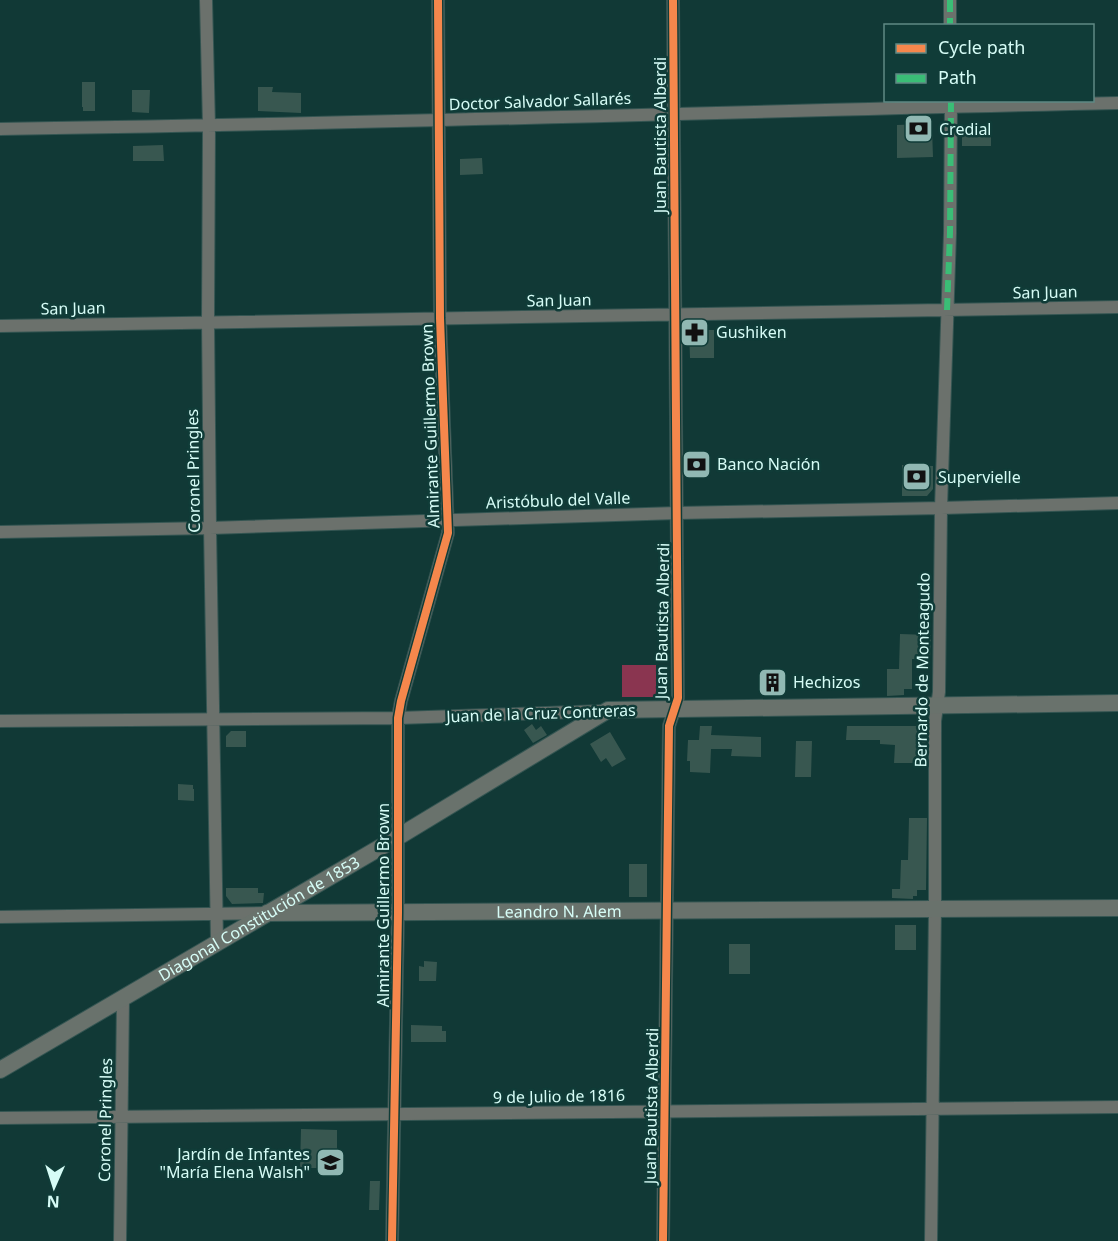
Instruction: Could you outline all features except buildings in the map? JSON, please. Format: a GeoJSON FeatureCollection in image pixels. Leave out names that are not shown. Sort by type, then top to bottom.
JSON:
{"type":"FeatureCollection","features":[{"type":"Feature","properties":{"kind":"main road","name":"Juan de la Cruz Contreras"},"geometry":{"type":"LineString","coordinates":[[608,710],[1118,703]]}},
{"type":"Feature","properties":{"kind":"main road","name":"Diagonal Constitución de 1853"},"geometry":{"type":"LineString","coordinates":[[0,1070],[398,837],[608,710]]}},
{"type":"Feature","properties":{"kind":"main road","name":"Leandro N. Alem"},"geometry":{"type":"LineString","coordinates":[[266,913],[1118,908]]}},
{"type":"Feature","properties":{"kind":"street","name":"Coronel Pringles"},"geometry":{"type":"LineString","coordinates":[[206,0],[209,126],[208,321],[212,719],[217,942]]}},
{"type":"Feature","properties":{"kind":"street","name":"Almirante Guillermo Brown"},"geometry":{"type":"LineString","coordinates":[[392,1241],[398,913],[398,718],[448,533],[440,318],[438,0]]}},
{"type":"Feature","properties":{"kind":"street","name":"Juan Bautista Alberdi"},"geometry":{"type":"LineString","coordinates":[[663,1241],[669,726],[678,698],[673,0]]}},
{"type":"Feature","properties":{"kind":"street"},"geometry":{"type":"LineString","coordinates":[[950,0],[951,24]]}},
{"type":"Feature","properties":{"kind":"street","name":"Doctor Salvador Sallarés"},"geometry":{"type":"LineString","coordinates":[[0,129],[439,121],[951,104],[1118,103]]}},
{"type":"Feature","properties":{"kind":"street","name":"Bernardo de Monteagudo"},"geometry":{"type":"LineString","coordinates":[[932,1241],[935,721],[939,692],[951,104]]}},
{"type":"Feature","properties":{"kind":"street","name":"San Juan"},"geometry":{"type":"LineString","coordinates":[[0,326],[1118,307]]}},
{"type":"Feature","properties":{"kind":"street","name":"Aristóbulo del Valle"},"geometry":{"type":"LineString","coordinates":[[0,532],[1118,503]]}},
{"type":"Feature","properties":{"kind":"street","name":"Juan de la Cruz Contreras"},"geometry":{"type":"LineString","coordinates":[[0,721],[398,718],[608,710]]}},
{"type":"Feature","properties":{"kind":"street","name":"Leandro N. Alem"},"geometry":{"type":"LineString","coordinates":[[0,917],[266,913]]}},
{"type":"Feature","properties":{"kind":"street","name":"Coronel Pringles"},"geometry":{"type":"LineString","coordinates":[[120,1241],[123,999]]}},
{"type":"Feature","properties":{"kind":"street","name":"9 de Julio de 1816"},"geometry":{"type":"LineString","coordinates":[[0,1118],[1118,1107]]}},
{"type":"Feature","properties":{"kind":"shaded area"},"geometry":{"type":"Polygon","coordinates":[[[622,665],[656,665],[656,697],[622,697],[622,665]]]}},
{"type":"Feature","properties":{"kind":"marked path"},"geometry":{"type":"LineString","coordinates":[[950,0],[950,24]]}},
{"type":"Feature","properties":{"kind":"marked path"},"geometry":{"type":"LineString","coordinates":[[947,310],[951,102]]}},
{"type":"Feature","properties":{"kind":"cycle path"},"geometry":{"type":"LineString","coordinates":[[392,1241],[398,913],[398,718],[448,533],[440,318],[438,0]]}},
{"type":"Feature","properties":{"kind":"cycle path"},"geometry":{"type":"LineString","coordinates":[[663,1241],[669,726],[678,698],[673,0]]}},
{"type":"Feature","properties":{"kind":"place","name":"Credial"},"geometry":{"type":"Point","coordinates":[918,129]}},
{"type":"Feature","properties":{"kind":"place","name":"Gushiken"},"geometry":{"type":"Point","coordinates":[695,332]}},
{"type":"Feature","properties":{"kind":"place","name":"Banco Nación"},"geometry":{"type":"Point","coordinates":[696,464]}},
{"type":"Feature","properties":{"kind":"place","name":"Supervielle"},"geometry":{"type":"Point","coordinates":[917,477]}},
{"type":"Feature","properties":{"kind":"place","name":"Hechizos"},"geometry":{"type":"Point","coordinates":[772,682]}},
{"type":"Feature","properties":{"kind":"place","name":"Jardín de Infantes \"María Elena Walsh\""},"geometry":{"type":"Point","coordinates":[331,1163]}}]}
